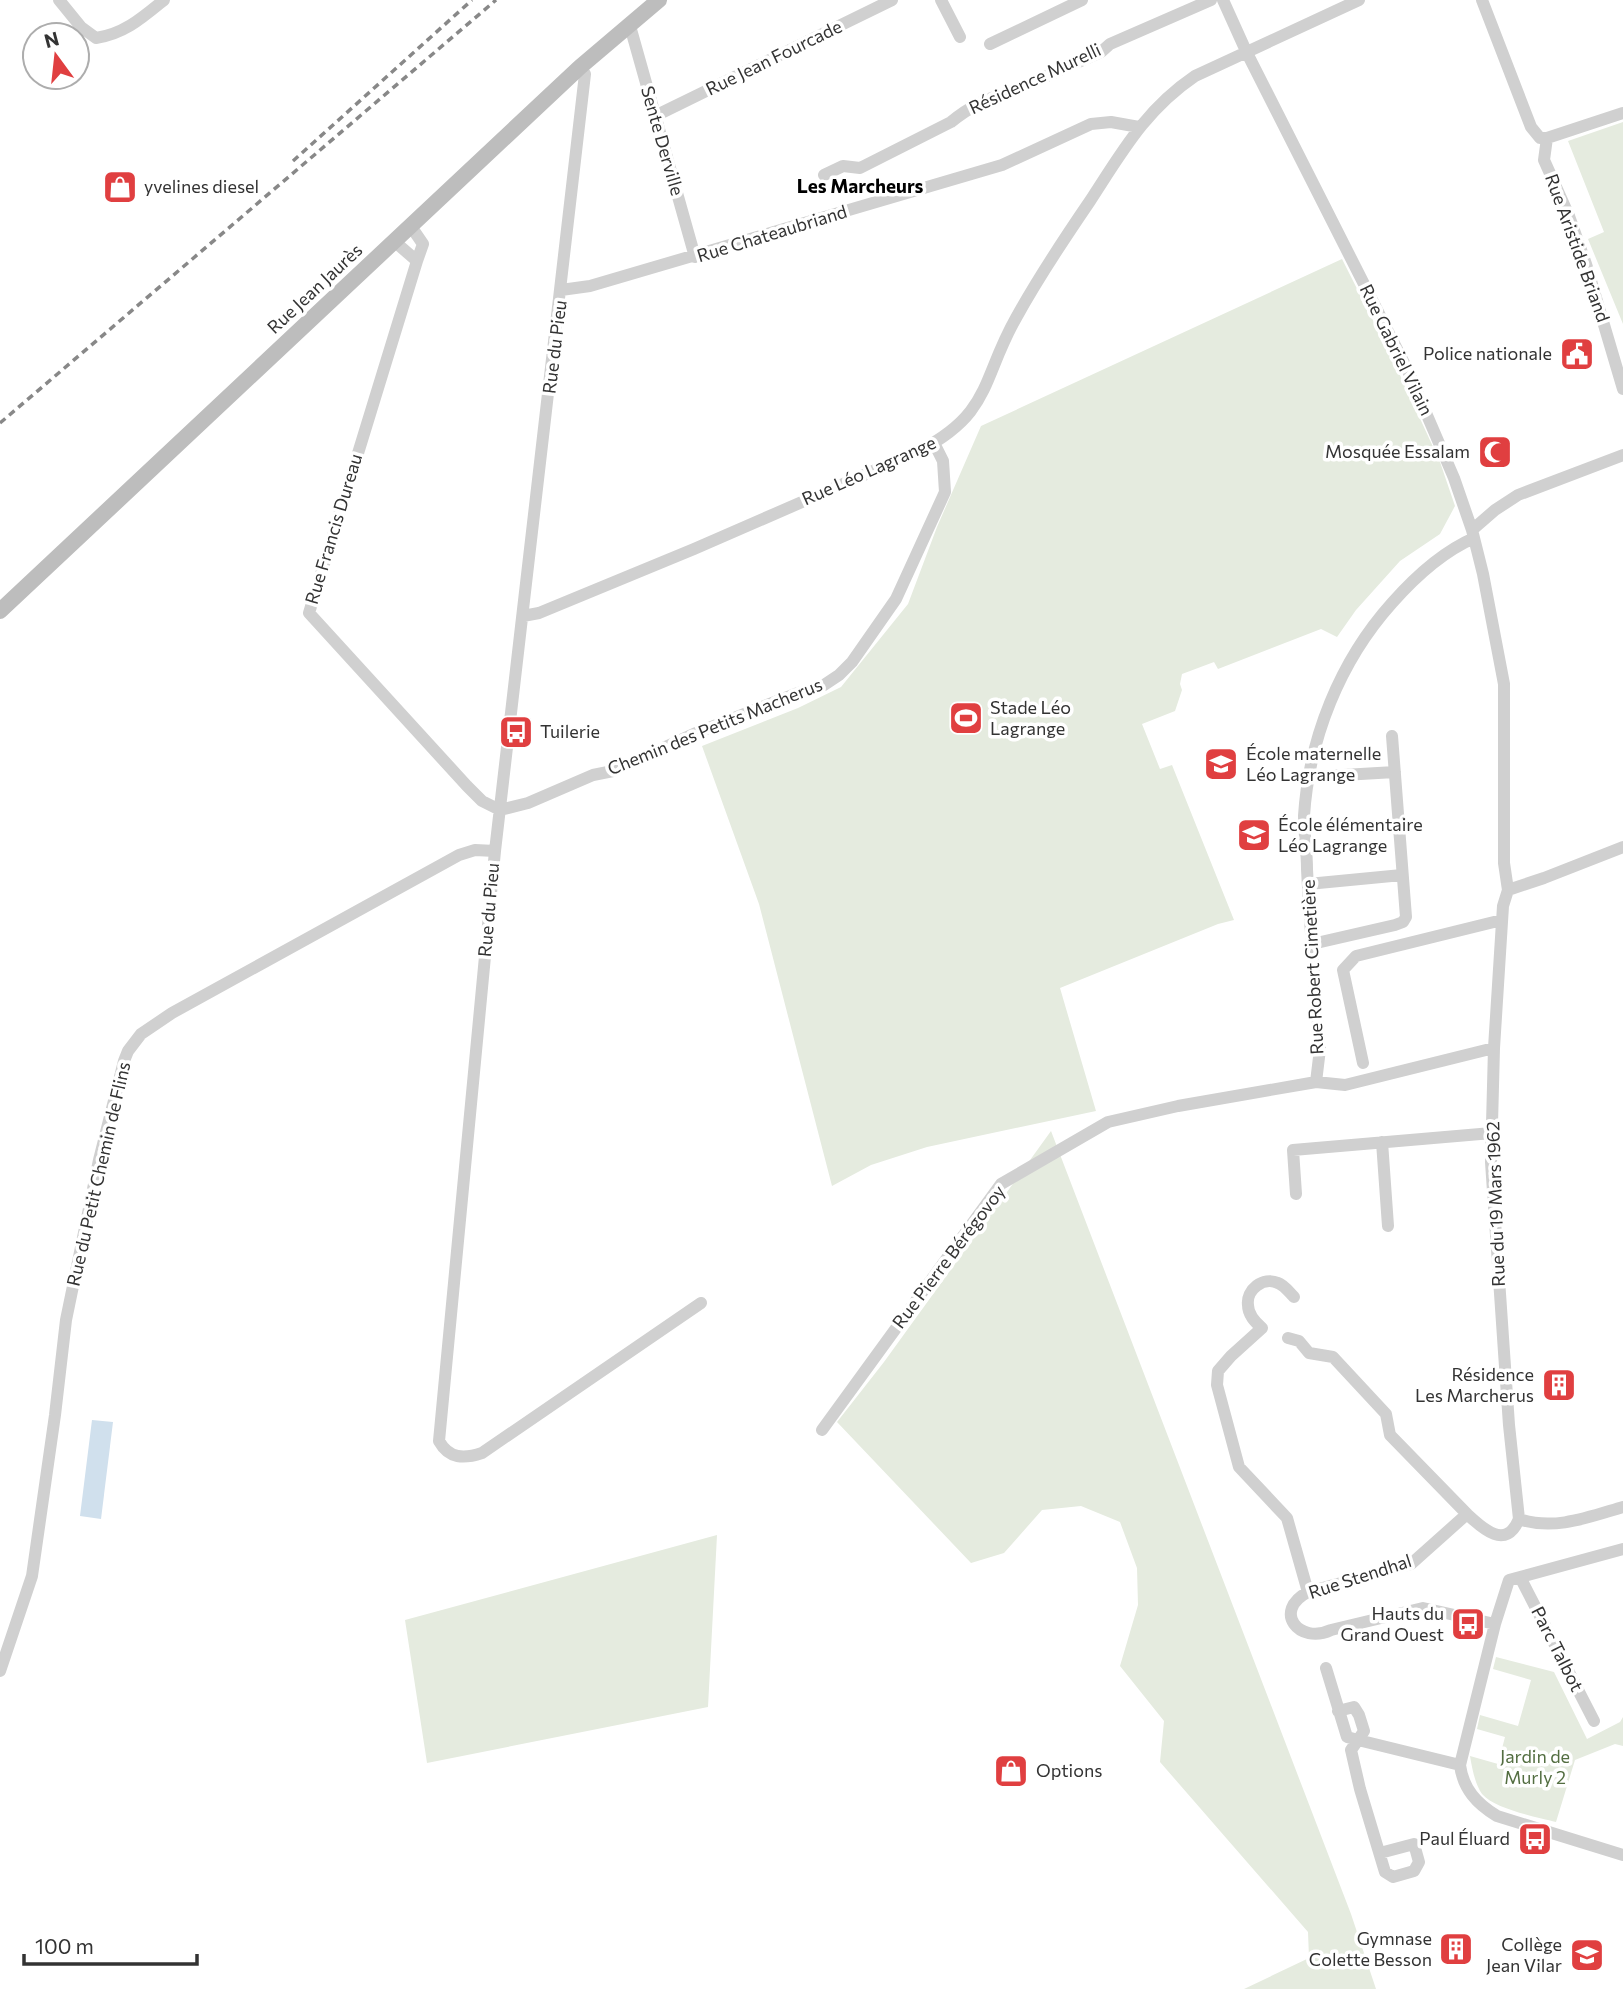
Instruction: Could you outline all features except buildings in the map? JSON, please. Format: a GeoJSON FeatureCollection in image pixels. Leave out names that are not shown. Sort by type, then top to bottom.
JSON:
{"type":"FeatureCollection","features":[{"type":"Feature","properties":{"kind":"main road","name":"Rue Jean Jaurès"},"geometry":{"type":"LineString","coordinates":[[0,611],[580,67],[659,0]]}},
{"type":"Feature","properties":{"kind":"street"},"geometry":{"type":"LineString","coordinates":[[60,0],[81,27],[96,38],[114,35],[134,24],[164,0]]}},
{"type":"Feature","properties":{"kind":"street","name":"Rue Jean Fourcade"},"geometry":{"type":"LineString","coordinates":[[655,116],[892,0]]}},
{"type":"Feature","properties":{"kind":"street"},"geometry":{"type":"LineString","coordinates":[[942,0],[960,37]]}},
{"type":"Feature","properties":{"kind":"street"},"geometry":{"type":"LineString","coordinates":[[990,44],[1082,0]]}},
{"type":"Feature","properties":{"kind":"street","name":"Résidence Murelli"},"geometry":{"type":"LineString","coordinates":[[824,175],[844,166],[860,168],[951,122],[963,112],[995,96],[1006,94],[1101,52],[1110,44],[1211,0]]}},
{"type":"Feature","properties":{"kind":"street","name":"Rue Gabriel Vilain"},"geometry":{"type":"LineString","coordinates":[[1223,0],[1246,51],[1408,371],[1454,478],[1473,534],[1504,684],[1504,863],[1508,890]]}},
{"type":"Feature","properties":{"kind":"street","name":"Rue Léo Lagrange"},"geometry":{"type":"LineString","coordinates":[[523,616],[540,613],[683,554],[934,443],[950,433],[965,419],[981,397],[1014,320],[1127,145],[1139,127],[1171,92],[1195,76],[1246,51],[1359,0]]}},
{"type":"Feature","properties":{"kind":"street"},"geometry":{"type":"LineString","coordinates":[[1482,0],[1531,127],[1541,138],[1623,113]]}},
{"type":"Feature","properties":{"kind":"street","name":"Sente Derville"},"geometry":{"type":"LineString","coordinates":[[630,26],[695,257]]}},
{"type":"Feature","properties":{"kind":"street","name":"Rue du Pieu"},"geometry":{"type":"LineString","coordinates":[[580,67],[585,74],[495,851],[439,1441],[444,1450],[457,1457],[482,1453],[701,1303]]}},
{"type":"Feature","properties":{"kind":"street","name":"Rue Chateaubriand"},"geometry":{"type":"LineString","coordinates":[[561,290],[590,286],[695,257],[1002,165],[1091,124],[1111,122],[1139,127]]}},
{"type":"Feature","properties":{"kind":"street","name":"Rue Aristide Briand"},"geometry":{"type":"LineString","coordinates":[[1547,138],[1544,160],[1569,216],[1586,264],[1623,389]]}},
{"type":"Feature","properties":{"kind":"street","name":"Rue Francis Dureau"},"geometry":{"type":"LineString","coordinates":[[410,225],[423,244],[309,613],[467,786],[482,801],[500,810]]}},
{"type":"Feature","properties":{"kind":"street"},"geometry":{"type":"LineString","coordinates":[[394,241],[417,261]]}},
{"type":"Feature","properties":{"kind":"street","name":"Chemin des Petits Macherus"},"geometry":{"type":"LineString","coordinates":[[500,810],[528,803],[593,775],[629,764],[709,728],[824,685],[839,675],[859,654],[896,599],[945,492],[943,461],[934,443]]}},
{"type":"Feature","properties":{"kind":"street","name":"Rue Robert Cimetière"},"geometry":{"type":"LineString","coordinates":[[1316,1082],[1320,1049],[1304,817],[1319,732],[1329,705],[1359,646],[1372,627],[1405,589],[1449,550],[1473,534],[1494,510],[1518,495],[1623,455]]}},
{"type":"Feature","properties":{"kind":"street"},"geometry":{"type":"LineString","coordinates":[[1312,944],[1403,922],[1406,917],[1392,736]]}},
{"type":"Feature","properties":{"kind":"street"},"geometry":{"type":"LineString","coordinates":[[1309,777],[1395,772]]}},
{"type":"Feature","properties":{"kind":"street"},"geometry":{"type":"LineString","coordinates":[[1508,890],[1623,847]]}},
{"type":"Feature","properties":{"kind":"street","name":"Rue du Petit Chemin de Flins"},"geometry":{"type":"LineString","coordinates":[[0,1671],[21,1615],[34,1567],[66,1320],[99,1160],[128,1051],[141,1034],[172,1013],[439,866],[467,851],[495,851]]}},
{"type":"Feature","properties":{"kind":"street"},"geometry":{"type":"LineString","coordinates":[[1308,884],[1402,875]]}},
{"type":"Feature","properties":{"kind":"street","name":"Rue du 19 Mars 1962"},"geometry":{"type":"LineString","coordinates":[[1508,890],[1502,920],[1492,1133],[1494,1218],[1509,1425],[1519,1520]]}},
{"type":"Feature","properties":{"kind":"street"},"geometry":{"type":"LineString","coordinates":[[1363,1063],[1343,970],[1356,956],[1502,920]]}},
{"type":"Feature","properties":{"kind":"street","name":"Rue Pierre Bérégovoy"},"geometry":{"type":"LineString","coordinates":[[822,1430],[1001,1184],[1108,1122],[1178,1106],[1316,1082],[1345,1085],[1494,1048]]}},
{"type":"Feature","properties":{"kind":"street"},"geometry":{"type":"LineString","coordinates":[[1296,1194],[1293,1150],[1492,1133]]}},
{"type":"Feature","properties":{"kind":"street"},"geometry":{"type":"LineString","coordinates":[[1382,1142],[1388,1226]]}},
{"type":"Feature","properties":{"kind":"street"},"geometry":{"type":"LineString","coordinates":[[1294,1297],[1280,1283],[1271,1281],[1259,1284],[1251,1290],[1247,1304],[1251,1317],[1262,1328],[1218,1371],[1217,1385],[1239,1468],[1287,1518],[1308,1592]]}},
{"type":"Feature","properties":{"kind":"street"},"geometry":{"type":"LineString","coordinates":[[1288,1338],[1299,1341],[1309,1353],[1333,1357],[1386,1414],[1390,1435],[1484,1530],[1495,1535],[1510,1532],[1516,1528],[1519,1520],[1532,1524],[1556,1524],[1623,1507]]}},
{"type":"Feature","properties":{"kind":"street","name":"Rue Stendhal"},"geometry":{"type":"LineString","coordinates":[[1467,1514],[1411,1564],[1308,1592],[1296,1598],[1290,1608],[1291,1619],[1295,1627],[1304,1633],[1318,1636],[1331,1630],[1423,1608],[1495,1624]]}},
{"type":"Feature","properties":{"kind":"street"},"geometry":{"type":"LineString","coordinates":[[1623,1549],[1509,1580],[1495,1624],[1460,1765],[1461,1774],[1471,1794],[1486,1810],[1497,1816],[1623,1856]]}},
{"type":"Feature","properties":{"kind":"street","name":"Parc Talbot"},"geometry":{"type":"LineString","coordinates":[[1520,1577],[1594,1721]]}},
{"type":"Feature","properties":{"kind":"street"},"geometry":{"type":"LineString","coordinates":[[1326,1668],[1347,1737],[1460,1765]]}},
{"type":"Feature","properties":{"kind":"street"},"geometry":{"type":"LineString","coordinates":[[1338,1710],[1354,1707],[1364,1731],[1351,1750],[1380,1853]]}},
{"type":"Feature","properties":{"kind":"green space"},"geometry":{"type":"Polygon","coordinates":[[[1623,122],[1623,324],[1588,239],[1604,232],[1568,141],[1623,122]]]}},
{"type":"Feature","properties":{"kind":"green space","name":"Stade Léo Lagrange"},"geometry":{"type":"Polygon","coordinates":[[[1342,259],[1440,462],[1455,506],[1440,534],[1400,561],[1356,610],[1337,637],[1321,629],[1218,669],[1214,662],[1182,674],[1182,690],[1175,711],[1142,724],[1160,769],[1172,765],[1234,920],[1060,988],[1096,1111],[927,1147],[871,1165],[832,1186],[759,904],[702,746],[798,708],[841,687],[908,604],[937,527],[981,426],[1342,259]]]}},
{"type":"Feature","properties":{"kind":"green space"},"geometry":{"type":"Polygon","coordinates":[[[1051,1131],[1351,1914],[1376,1989],[1244,1989],[1309,1958],[1308,1932],[1160,1762],[1164,1721],[1120,1666],[1138,1605],[1137,1568],[1120,1522],[1081,1506],[1042,1510],[1004,1553],[971,1563],[837,1422],[884,1362],[1051,1131]]]}},
{"type":"Feature","properties":{"kind":"green space"},"geometry":{"type":"Polygon","coordinates":[[[717,1535],[708,1707],[427,1763],[405,1620],[717,1535]]]}},
{"type":"Feature","properties":{"kind":"green space","name":"Jardin de Murly 2"},"geometry":{"type":"Polygon","coordinates":[[[1496,1657],[1554,1672],[1587,1739],[1620,1722],[1623,1717],[1623,1746],[1615,1744],[1575,1760],[1556,1822],[1496,1804],[1482,1794],[1476,1781],[1470,1756],[1498,1764],[1505,1737],[1477,1729],[1480,1715],[1518,1726],[1531,1680],[1493,1669],[1496,1657]]]}},
{"type":"Feature","properties":{"kind":"water"},"geometry":{"type":"Polygon","coordinates":[[[92,1420],[113,1422],[101,1519],[80,1516],[92,1420]]]}},
{"type":"Feature","properties":{"kind":"railway"},"geometry":{"type":"LineString","coordinates":[[293,161],[472,0]]}},
{"type":"Feature","properties":{"kind":"railway"},"geometry":{"type":"LineString","coordinates":[[0,423],[496,0]]}},
{"type":"Feature","properties":{"kind":"place","name":"yvelines diesel"},"geometry":{"type":"Point","coordinates":[120,187]}},
{"type":"Feature","properties":{"kind":"place","name":"Police nationale"},"geometry":{"type":"Point","coordinates":[1577,354]}},
{"type":"Feature","properties":{"kind":"place","name":"Mosquée Essalam"},"geometry":{"type":"Point","coordinates":[1495,452]}},
{"type":"Feature","properties":{"kind":"place","name":"Stade Léo Lagrange"},"geometry":{"type":"Point","coordinates":[966,718]}},
{"type":"Feature","properties":{"kind":"place","name":"Tuilerie"},"geometry":{"type":"Point","coordinates":[516,732]}},
{"type":"Feature","properties":{"kind":"place","name":"École maternelle Léo Lagrange"},"geometry":{"type":"Point","coordinates":[1221,764]}},
{"type":"Feature","properties":{"kind":"place","name":"École élémentaire Léo Lagrange"},"geometry":{"type":"Point","coordinates":[1254,835]}},
{"type":"Feature","properties":{"kind":"place","name":"Résidence Les Marcherus"},"geometry":{"type":"Point","coordinates":[1559,1385]}},
{"type":"Feature","properties":{"kind":"place","name":"Hauts du Grand Ouest"},"geometry":{"type":"Point","coordinates":[1468,1624]}},
{"type":"Feature","properties":{"kind":"place","name":"Options"},"geometry":{"type":"Point","coordinates":[1011,1771]}},
{"type":"Feature","properties":{"kind":"place","name":"Paul Éluard"},"geometry":{"type":"Point","coordinates":[1535,1839]}},
{"type":"Feature","properties":{"kind":"place","name":"Gymnase Colette Besson"},"geometry":{"type":"Point","coordinates":[1456,1949]}},
{"type":"Feature","properties":{"kind":"place","name":"Collège Jean Vilar"},"geometry":{"type":"Point","coordinates":[1587,1955]}},
{"type":"Feature","properties":{"kind":"district","name":"Les Marcheurs"},"geometry":{"type":"Point","coordinates":[860,186]}}]}
